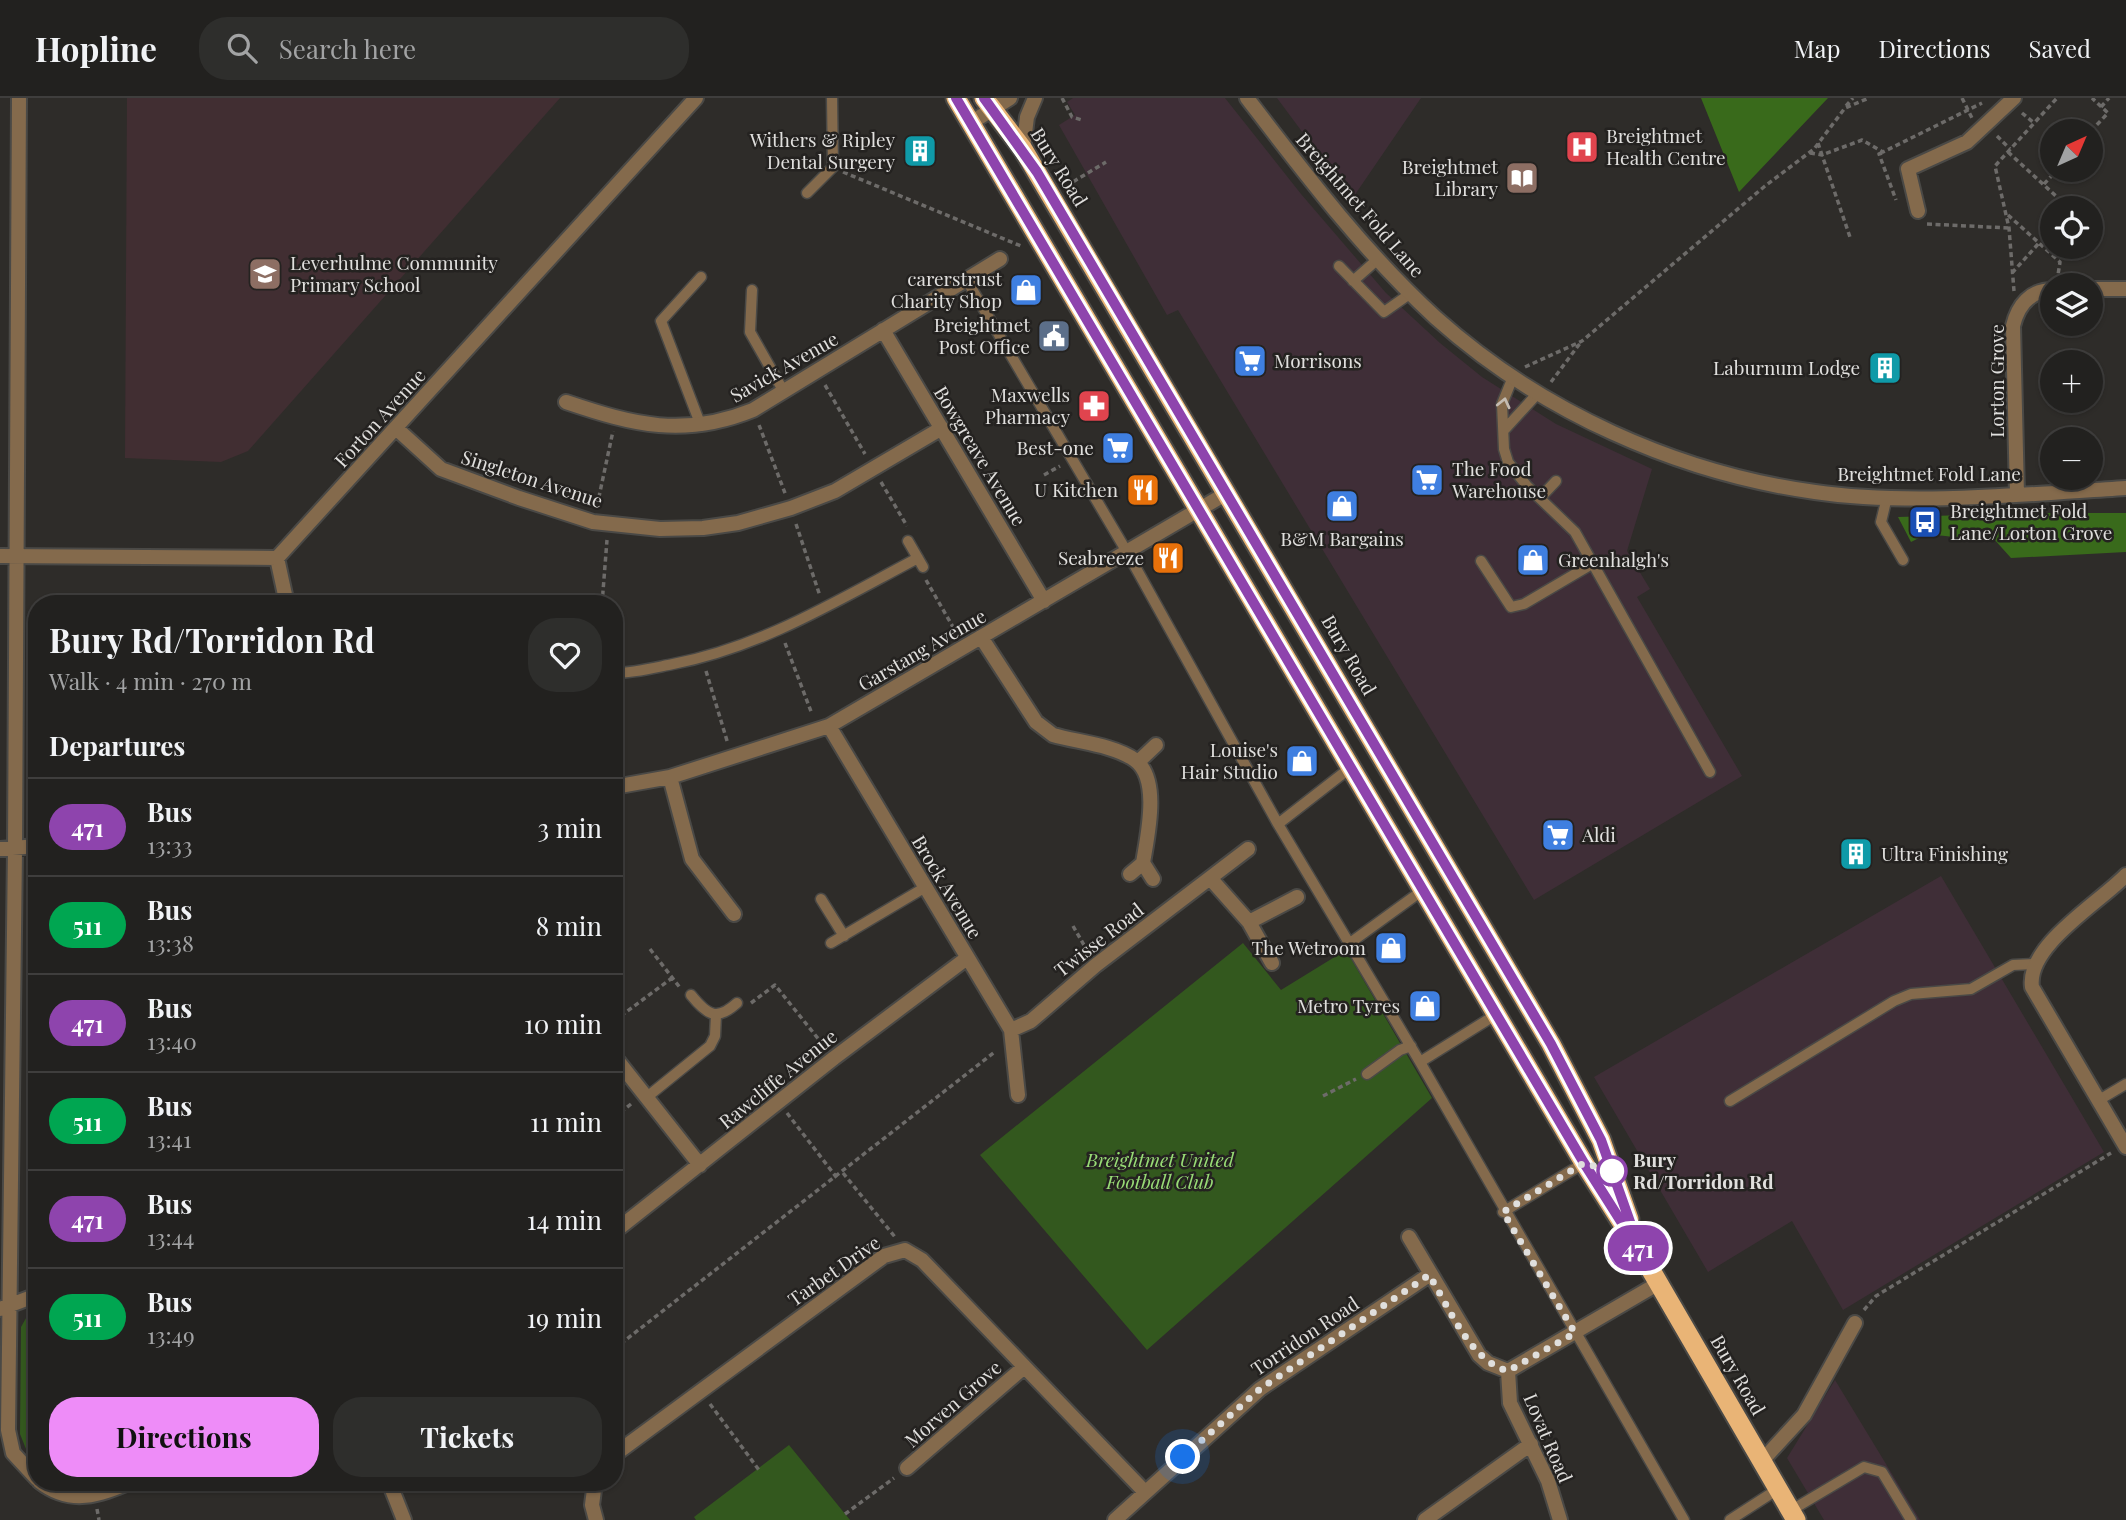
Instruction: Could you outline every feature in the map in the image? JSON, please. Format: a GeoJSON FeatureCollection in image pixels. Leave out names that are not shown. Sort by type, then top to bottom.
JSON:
{"type":"FeatureCollection","features":[{"type":"Feature","properties":{"kind":"highway","name":"Bury Road"},"geometry":{"type":"LineString","coordinates":[[956,98],[1029,242],[1197,511],[1584,1163],[1659,1283],[1793,1515]]}},
{"type":"Feature","properties":{"kind":"highway","name":"Bury Road"},"geometry":{"type":"LineString","coordinates":[[985,102],[1023,149],[1551,1044],[1601,1140],[1641,1253]]}},
{"type":"Feature","properties":{"kind":"street"},"geometry":{"type":"LineString","coordinates":[[19,98],[15,849],[5,1307],[8,1430],[13,1453],[28,1469]]}},
{"type":"Feature","properties":{"kind":"street"},"geometry":{"type":"LineString","coordinates":[[968,121],[985,102],[1010,98]]}},
{"type":"Feature","properties":{"kind":"street"},"geometry":{"type":"LineString","coordinates":[[1023,149],[1027,117],[1035,98]]}},
{"type":"Feature","properties":{"kind":"street","name":"Breightmet Fold Lane"},"geometry":{"type":"LineString","coordinates":[[1247,98],[1311,182],[1411,293],[1469,345],[1510,375],[1538,393],[1618,435],[1737,478],[1816,493],[1887,497],[2017,495],[2126,488]]}},
{"type":"Feature","properties":{"kind":"street"},"geometry":{"type":"LineString","coordinates":[[1920,217],[1908,169],[1967,142],[2014,98]]}},
{"type":"Feature","properties":{"kind":"street","name":"Forton Avenue"},"geometry":{"type":"LineString","coordinates":[[277,558],[397,429],[692,99]]}},
{"type":"Feature","properties":{"kind":"street","name":"Savick Avenue"},"geometry":{"type":"LineString","coordinates":[[566,402],[616,419],[658,427],[701,426],[727,421],[784,392],[1000,259]]}},
{"type":"Feature","properties":{"kind":"street"},"geometry":{"type":"LineString","coordinates":[[2103,289],[2126,289]]}},
{"type":"Feature","properties":{"kind":"street","name":"Lorton Grove"},"geometry":{"type":"LineString","coordinates":[[2017,495],[2013,326],[2016,314],[2030,296],[2040,291]]}},
{"type":"Feature","properties":{"kind":"street","name":"Bowgreave Avenue"},"geometry":{"type":"LineString","coordinates":[[883,330],[1044,601]]}},
{"type":"Feature","properties":{"kind":"street","name":"Singleton Avenue"},"geometry":{"type":"LineString","coordinates":[[397,429],[441,468],[601,523],[703,528],[738,523],[791,508],[835,491],[942,428]]}},
{"type":"Feature","properties":{"kind":"street","name":"Garstang Avenue"},"geometry":{"type":"LineString","coordinates":[[623,785],[670,777],[824,729],[1227,493]]}},
{"type":"Feature","properties":{"kind":"street"},"geometry":{"type":"LineString","coordinates":[[0,555],[277,558],[285,595]]}},
{"type":"Feature","properties":{"kind":"street"},"geometry":{"type":"LineString","coordinates":[[981,637],[1036,722],[1044,729],[1052,735],[1127,755],[1138,762],[1144,771],[1152,805],[1143,863],[1153,879]]}},
{"type":"Feature","properties":{"kind":"street","name":"Brock Avenue"},"geometry":{"type":"LineString","coordinates":[[824,729],[1011,1030],[1025,1070],[1018,1095]]}},
{"type":"Feature","properties":{"kind":"street"},"geometry":{"type":"LineString","coordinates":[[1138,762],[1156,745]]}},
{"type":"Feature","properties":{"kind":"street"},"geometry":{"type":"LineString","coordinates":[[670,777],[692,859],[734,914]]}},
{"type":"Feature","properties":{"kind":"street"},"geometry":{"type":"LineString","coordinates":[[0,849],[28,847]]}},
{"type":"Feature","properties":{"kind":"street","name":"Twisse Road"},"geometry":{"type":"LineString","coordinates":[[1011,1030],[1031,1021],[1096,965],[1248,849]]}},
{"type":"Feature","properties":{"kind":"street"},"geometry":{"type":"LineString","coordinates":[[1130,874],[1143,863]]}},
{"type":"Feature","properties":{"kind":"street"},"geometry":{"type":"LineString","coordinates":[[2125,1146],[2032,987],[2034,964],[2050,942],[2126,875]]}},
{"type":"Feature","properties":{"kind":"street"},"geometry":{"type":"LineString","coordinates":[[1210,878],[1249,922],[1272,963]]}},
{"type":"Feature","properties":{"kind":"street"},"geometry":{"type":"LineString","coordinates":[[1249,922],[1297,897]]}},
{"type":"Feature","properties":{"kind":"street","name":"Rawcliffe Avenue"},"geometry":{"type":"LineString","coordinates":[[623,1225],[834,1058],[967,958]]}},
{"type":"Feature","properties":{"kind":"street"},"geometry":{"type":"LineString","coordinates":[[623,1067],[700,1165]]}},
{"type":"Feature","properties":{"kind":"street"},"geometry":{"type":"LineString","coordinates":[[1409,1237],[1429,1275],[1479,1355],[1488,1363],[1508,1371],[1659,1283]]}},
{"type":"Feature","properties":{"kind":"street","name":"Tarbet Drive"},"geometry":{"type":"LineString","coordinates":[[623,1448],[884,1256],[905,1250],[922,1260],[1144,1491]]}},
{"type":"Feature","properties":{"kind":"street","name":"Torridon Road"},"geometry":{"type":"LineString","coordinates":[[1115,1520],[1260,1389],[1429,1275]]}},
{"type":"Feature","properties":{"kind":"street"},"geometry":{"type":"LineString","coordinates":[[5,1307],[28,1298]]}},
{"type":"Feature","properties":{"kind":"street"},"geometry":{"type":"LineString","coordinates":[[1761,1462],[1804,1415],[1855,1323]]}},
{"type":"Feature","properties":{"kind":"street","name":"Morven Grove"},"geometry":{"type":"LineString","coordinates":[[907,1468],[1023,1368]]}},
{"type":"Feature","properties":{"kind":"street","name":"Lovat Road"},"geometry":{"type":"LineString","coordinates":[[1508,1371],[1510,1403],[1548,1481],[1560,1520]]}},
{"type":"Feature","properties":{"kind":"street"},"geometry":{"type":"LineString","coordinates":[[1425,1520],[1531,1444]]}},
{"type":"Feature","properties":{"kind":"street"},"geometry":{"type":"LineString","coordinates":[[58,1491],[71,1498],[96,1496],[108,1491]]}},
{"type":"Feature","properties":{"kind":"street"},"geometry":{"type":"LineString","coordinates":[[393,1491],[404,1520]]}},
{"type":"Feature","properties":{"kind":"street"},"geometry":{"type":"LineString","coordinates":[[594,1491],[592,1505],[596,1520]]}},
{"type":"Feature","properties":{"kind":"lane"},"geometry":{"type":"LineString","coordinates":[[807,193],[833,167],[832,98]]}},
{"type":"Feature","properties":{"kind":"lane"},"geometry":{"type":"LineString","coordinates":[[1353,281],[1378,259]]}},
{"type":"Feature","properties":{"kind":"lane"},"geometry":{"type":"LineString","coordinates":[[1339,266],[1384,312],[1411,293]]}},
{"type":"Feature","properties":{"kind":"lane"},"geometry":{"type":"LineString","coordinates":[[701,276],[661,321],[701,426]]}},
{"type":"Feature","properties":{"kind":"lane"},"geometry":{"type":"LineString","coordinates":[[966,279],[1127,552],[1278,824],[1420,1062],[1503,1212],[1684,1520]]}},
{"type":"Feature","properties":{"kind":"lane"},"geometry":{"type":"LineString","coordinates":[[752,290],[750,332],[784,392]]}},
{"type":"Feature","properties":{"kind":"lane"},"geometry":{"type":"LineString","coordinates":[[1510,375],[1502,404],[1504,449],[1508,462],[1575,532],[1710,772]]}},
{"type":"Feature","properties":{"kind":"lane"},"geometry":{"type":"LineString","coordinates":[[1505,429],[1538,393]]}},
{"type":"Feature","properties":{"kind":"lane"},"geometry":{"type":"LineString","coordinates":[[1540,498],[1556,481]]}},
{"type":"Feature","properties":{"kind":"lane"},"geometry":{"type":"LineString","coordinates":[[1887,497],[1881,522],[1903,560]]}},
{"type":"Feature","properties":{"kind":"lane"},"geometry":{"type":"LineString","coordinates":[[623,672],[702,659],[781,631],[920,562],[908,541]]}},
{"type":"Feature","properties":{"kind":"lane"},"geometry":{"type":"LineString","coordinates":[[1481,561],[1511,607],[1524,604],[1592,564]]}},
{"type":"Feature","properties":{"kind":"lane"},"geometry":{"type":"LineString","coordinates":[[1278,824],[1350,768]]}},
{"type":"Feature","properties":{"kind":"lane"},"geometry":{"type":"LineString","coordinates":[[831,943],[924,888]]}},
{"type":"Feature","properties":{"kind":"lane"},"geometry":{"type":"LineString","coordinates":[[1350,943],[1423,890]]}},
{"type":"Feature","properties":{"kind":"lane"},"geometry":{"type":"LineString","coordinates":[[821,899],[844,936]]}},
{"type":"Feature","properties":{"kind":"lane"},"geometry":{"type":"LineString","coordinates":[[1730,1101],[1894,1001],[1911,994],[1971,989],[2013,965],[2034,964]]}},
{"type":"Feature","properties":{"kind":"lane"},"geometry":{"type":"LineString","coordinates":[[691,996],[702,1009],[716,1018]]}},
{"type":"Feature","properties":{"kind":"lane"},"geometry":{"type":"LineString","coordinates":[[716,1018],[737,1003]]}},
{"type":"Feature","properties":{"kind":"lane"},"geometry":{"type":"LineString","coordinates":[[1420,1062],[1497,1014]]}},
{"type":"Feature","properties":{"kind":"lane"},"geometry":{"type":"LineString","coordinates":[[645,1095],[702,1055],[715,1036],[716,1018]]}},
{"type":"Feature","properties":{"kind":"lane"},"geometry":{"type":"LineString","coordinates":[[1367,1074],[1400,1050],[1410,1046]]}},
{"type":"Feature","properties":{"kind":"lane"},"geometry":{"type":"LineString","coordinates":[[2099,1100],[2126,1084]]}},
{"type":"Feature","properties":{"kind":"lane"},"geometry":{"type":"LineString","coordinates":[[1503,1212],[1584,1163]]}},
{"type":"Feature","properties":{"kind":"lane"},"geometry":{"type":"LineString","coordinates":[[1793,1515],[1864,1467],[1882,1472],[1911,1520]]}},
{"type":"Feature","properties":{"kind":"lane"},"geometry":{"type":"LineString","coordinates":[[1730,1520],[1778,1489]]}},
{"type":"Feature","properties":{"kind":"path"},"geometry":{"type":"LineString","coordinates":[[1062,98],[1072,117],[1082,120]]}},
{"type":"Feature","properties":{"kind":"path"},"geometry":{"type":"LineString","coordinates":[[1550,382],[1582,341],[1765,186],[1810,153],[1853,98]]}},
{"type":"Feature","properties":{"kind":"path"},"geometry":{"type":"LineString","coordinates":[[1845,108],[1869,98]]}},
{"type":"Feature","properties":{"kind":"path"},"geometry":{"type":"LineString","coordinates":[[1810,153],[1822,155],[1862,141],[1883,152],[1992,98]]}},
{"type":"Feature","properties":{"kind":"path"},"geometry":{"type":"LineString","coordinates":[[2016,314],[2009,228],[1995,166],[2057,98]]}},
{"type":"Feature","properties":{"kind":"path"},"geometry":{"type":"LineString","coordinates":[[2092,98],[2108,113],[2102,119]]}},
{"type":"Feature","properties":{"kind":"path"},"geometry":{"type":"LineString","coordinates":[[2101,107],[2109,98]]}},
{"type":"Feature","properties":{"kind":"path"},"geometry":{"type":"LineString","coordinates":[[1818,143],[1852,240]]}},
{"type":"Feature","properties":{"kind":"path"},"geometry":{"type":"LineString","coordinates":[[2008,152],[2056,196]]}},
{"type":"Feature","properties":{"kind":"path"},"geometry":{"type":"LineString","coordinates":[[1051,196],[1106,162]]}},
{"type":"Feature","properties":{"kind":"path"},"geometry":{"type":"LineString","coordinates":[[833,167],[1029,242]]}},
{"type":"Feature","properties":{"kind":"path"},"geometry":{"type":"LineString","coordinates":[[2006,214],[2060,262],[2058,273]]}},
{"type":"Feature","properties":{"kind":"path"},"geometry":{"type":"LineString","coordinates":[[1920,217],[2009,228]]}},
{"type":"Feature","properties":{"kind":"path"},"geometry":{"type":"LineString","coordinates":[[1000,259],[1029,242]]}},
{"type":"Feature","properties":{"kind":"path"},"geometry":{"type":"LineString","coordinates":[[2012,273],[2039,243]]}},
{"type":"Feature","properties":{"kind":"path"},"geometry":{"type":"LineString","coordinates":[[1510,375],[1582,341]]}},
{"type":"Feature","properties":{"kind":"path"},"geometry":{"type":"LineString","coordinates":[[602,595],[601,523],[616,419]]}},
{"type":"Feature","properties":{"kind":"path"},"geometry":{"type":"LineString","coordinates":[[920,562],[920,570],[964,647]]}},
{"type":"Feature","properties":{"kind":"path"},"geometry":{"type":"LineString","coordinates":[[781,631],[824,729]]}},
{"type":"Feature","properties":{"kind":"path"},"geometry":{"type":"LineString","coordinates":[[702,659],[732,757]]}},
{"type":"Feature","properties":{"kind":"path"},"geometry":{"type":"LineString","coordinates":[[1073,926],[1096,965]]}},
{"type":"Feature","properties":{"kind":"path"},"geometry":{"type":"LineString","coordinates":[[650,949],[682,992],[691,996]]}},
{"type":"Feature","properties":{"kind":"path"},"geometry":{"type":"LineString","coordinates":[[623,1014],[672,978]]}},
{"type":"Feature","properties":{"kind":"path"},"geometry":{"type":"LineString","coordinates":[[716,1018],[733,1018],[775,985],[834,1058]]}},
{"type":"Feature","properties":{"kind":"path"},"geometry":{"type":"LineString","coordinates":[[623,1342],[844,1173],[1003,1046],[1011,1030]]}},
{"type":"Feature","properties":{"kind":"path"},"geometry":{"type":"LineString","coordinates":[[1324,1096],[1367,1074]]}},
{"type":"Feature","properties":{"kind":"path"},"geometry":{"type":"LineString","coordinates":[[623,1111],[645,1095]]}},
{"type":"Feature","properties":{"kind":"path"},"geometry":{"type":"LineString","coordinates":[[778,1103],[837,1178]]}},
{"type":"Feature","properties":{"kind":"path"},"geometry":{"type":"LineString","coordinates":[[1855,1323],[1876,1296],[2125,1146]]}},
{"type":"Feature","properties":{"kind":"path"},"geometry":{"type":"LineString","coordinates":[[844,1173],[905,1250]]}},
{"type":"Feature","properties":{"kind":"path"},"geometry":{"type":"LineString","coordinates":[[700,1392],[759,1470]]}},
{"type":"Feature","properties":{"kind":"path"},"geometry":{"type":"LineString","coordinates":[[845,1514],[907,1468]]}},
{"type":"Feature","properties":{"kind":"shaded area","name":"Leverhulme Community Primary School"},"geometry":{"type":"Polygon","coordinates":[[[127,98],[560,98],[248,451],[221,462],[125,458],[127,98]]]}},
{"type":"Feature","properties":{"kind":"shaded area"},"geometry":{"type":"Polygon","coordinates":[[[1073,98],[1225,98],[1301,194],[1386,293],[1440,343],[1482,377],[1556,424],[1652,469],[1627,551],[1650,589],[1637,597],[1742,776],[1534,900],[1178,310],[1167,315],[1059,125],[1075,115],[1067,102],[1073,98]]]}},
{"type":"Feature","properties":{"kind":"shaded area"},"geometry":{"type":"Polygon","coordinates":[[[1277,98],[1421,98],[1352,199],[1277,98]]]}},
{"type":"Feature","properties":{"kind":"shaded area"},"geometry":{"type":"Polygon","coordinates":[[[1941,876],[2104,1152],[1843,1310],[1792,1221],[1708,1272],[1594,1077],[1941,876]]]}},
{"type":"Feature","properties":{"kind":"shaded area"},"geometry":{"type":"Polygon","coordinates":[[[1835,1380],[1920,1520],[1824,1520],[1787,1458],[1835,1380]]]}},
{"type":"Feature","properties":{"kind":"green space"},"geometry":{"type":"Polygon","coordinates":[[[1701,98],[1828,98],[1739,192],[1701,98]]]}},
{"type":"Feature","properties":{"kind":"green space"},"geometry":{"type":"Polygon","coordinates":[[[2126,513],[2126,552],[2011,558],[1984,528],[1963,538],[1927,534],[1911,542],[1898,517],[2126,513]]]}},
{"type":"Feature","properties":{"kind":"green space","name":"Breightmet United Football Club"},"geometry":{"type":"Polygon","coordinates":[[[1243,943],[1281,990],[1346,950],[1432,1098],[1147,1350],[980,1155],[1243,943]]]}},
{"type":"Feature","properties":{"kind":"green space"},"geometry":{"type":"Polygon","coordinates":[[[28,1315],[28,1454],[20,1434],[21,1327],[28,1315]]]}},
{"type":"Feature","properties":{"kind":"green space"},"geometry":{"type":"Polygon","coordinates":[[[789,1445],[850,1520],[696,1520],[694,1517],[789,1445]]]}},
{"type":"Feature","properties":{"kind":"bus line","name":"471"},"geometry":{"type":"LineString","coordinates":[[956,98],[1217,545],[1584,1163],[1641,1253],[1601,1140],[1551,1044],[1037,172],[984,98]]}},
{"type":"Feature","properties":{"kind":"place","name":"Breightmet Health Centre"},"geometry":{"type":"Point","coordinates":[1582,147]}},
{"type":"Feature","properties":{"kind":"place","name":"Withers & Ripley Dental Surgery"},"geometry":{"type":"Point","coordinates":[920,151]}},
{"type":"Feature","properties":{"kind":"place","name":"Breightmet Library"},"geometry":{"type":"Point","coordinates":[1522,178]}},
{"type":"Feature","properties":{"kind":"place","name":"Leverhulme Community Primary School"},"geometry":{"type":"Point","coordinates":[265,274]}},
{"type":"Feature","properties":{"kind":"place","name":"carerstrust Charity Shop"},"geometry":{"type":"Point","coordinates":[1026,290]}},
{"type":"Feature","properties":{"kind":"place","name":"Breightmet Post Office"},"geometry":{"type":"Point","coordinates":[1054,336]}},
{"type":"Feature","properties":{"kind":"place","name":"Morrisons"},"geometry":{"type":"Point","coordinates":[1250,361]}},
{"type":"Feature","properties":{"kind":"place","name":"Laburnum Lodge"},"geometry":{"type":"Point","coordinates":[1885,368]}},
{"type":"Feature","properties":{"kind":"place","name":"Maxwells Pharmacy"},"geometry":{"type":"Point","coordinates":[1094,406]}},
{"type":"Feature","properties":{"kind":"place","name":"Best-one"},"geometry":{"type":"Point","coordinates":[1118,448]}},
{"type":"Feature","properties":{"kind":"place","name":"The Food Warehouse"},"geometry":{"type":"Point","coordinates":[1427,480]}},
{"type":"Feature","properties":{"kind":"place","name":"U Kitchen"},"geometry":{"type":"Point","coordinates":[1143,490]}},
{"type":"Feature","properties":{"kind":"place","name":"B&M Bargains"},"geometry":{"type":"Point","coordinates":[1342,506]}},
{"type":"Feature","properties":{"kind":"place","name":"Breightmet Fold Lane/Lorton Grove"},"geometry":{"type":"Point","coordinates":[1925,522]}},
{"type":"Feature","properties":{"kind":"place","name":"Seabreeze"},"geometry":{"type":"Point","coordinates":[1168,558]}},
{"type":"Feature","properties":{"kind":"place","name":"Greenhalgh's"},"geometry":{"type":"Point","coordinates":[1533,560]}},
{"type":"Feature","properties":{"kind":"place","name":"Louise's Hair Studio"},"geometry":{"type":"Point","coordinates":[1302,761]}},
{"type":"Feature","properties":{"kind":"place","name":"Aldi"},"geometry":{"type":"Point","coordinates":[1558,835]}},
{"type":"Feature","properties":{"kind":"place","name":"Ultra Finishing"},"geometry":{"type":"Point","coordinates":[1856,854]}},
{"type":"Feature","properties":{"kind":"place","name":"The Wetroom"},"geometry":{"type":"Point","coordinates":[1391,948]}},
{"type":"Feature","properties":{"kind":"place","name":"Metro Tyres"},"geometry":{"type":"Point","coordinates":[1425,1006]}},
{"type":"Feature","properties":{"kind":"place","name":"Bury Rd/Torridon Rd"},"geometry":{"type":"Point","coordinates":[1612,1171]}},
{"type":"Feature","properties":{"kind":"route"},"geometry":{"type":"LineString","coordinates":[[1183,1457],[1260,1389],[1429,1275],[1479,1355],[1496,1367],[1508,1371],[1575,1333],[1503,1212],[1584,1163],[1612,1171]]}}]}
